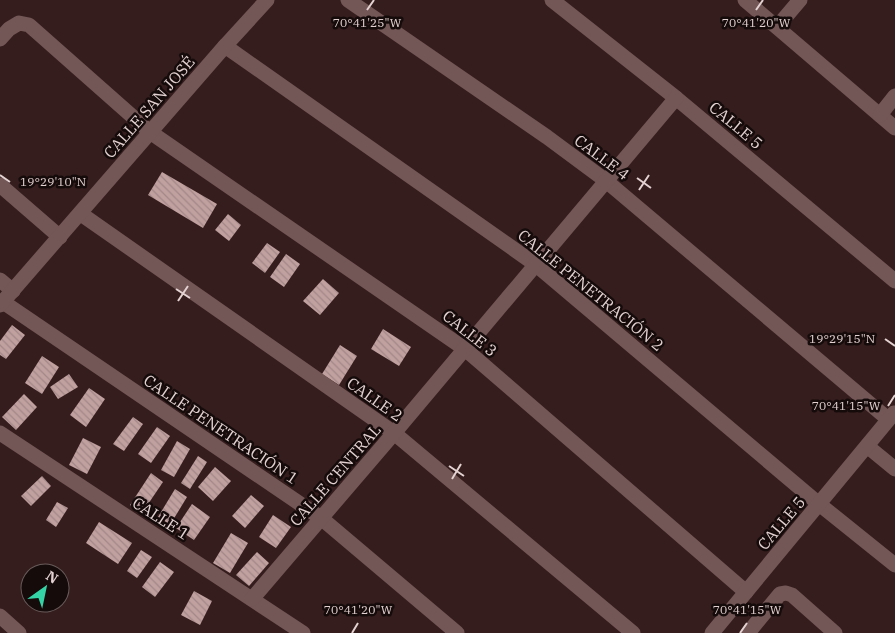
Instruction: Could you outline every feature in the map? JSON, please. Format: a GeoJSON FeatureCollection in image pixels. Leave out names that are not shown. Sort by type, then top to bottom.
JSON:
{"type":"FeatureCollection","features":[{"type":"Feature","properties":{"kind":"street","name":"CALLE SAN JOSÉ"},"geometry":{"type":"LineString","coordinates":[[5,300],[267,0]]}},
{"type":"Feature","properties":{"kind":"street","name":"CALLE 4"},"geometry":{"type":"LineString","coordinates":[[348,0],[606,180],[892,415]]}},
{"type":"Feature","properties":{"kind":"street","name":"CALLE 5"},"geometry":{"type":"LineString","coordinates":[[552,0],[676,98],[895,281]]}},
{"type":"Feature","properties":{"kind":"street"},"geometry":{"type":"LineString","coordinates":[[745,0],[895,128]]}},
{"type":"Feature","properties":{"kind":"street"},"geometry":{"type":"LineString","coordinates":[[777,27],[800,0]]}},
{"type":"Feature","properties":{"kind":"street","name":"CALLE 3"},"geometry":{"type":"LineString","coordinates":[[0,39],[9,29],[19,23],[29,26],[150,132],[465,349],[746,592]]}},
{"type":"Feature","properties":{"kind":"street","name":"CALLE PENETRACIÓN 2"},"geometry":{"type":"LineString","coordinates":[[225,46],[536,264],[895,565]]}},
{"type":"Feature","properties":{"kind":"street"},"geometry":{"type":"LineString","coordinates":[[880,115],[895,96]]}},
{"type":"Feature","properties":{"kind":"street","name":"CALLE CENTRAL"},"geometry":{"type":"LineString","coordinates":[[252,599],[676,98]]}},
{"type":"Feature","properties":{"kind":"street"},"geometry":{"type":"LineString","coordinates":[[0,185],[60,237]]}},
{"type":"Feature","properties":{"kind":"street","name":"CALLE 2"},"geometry":{"type":"LineString","coordinates":[[81,214],[394,433],[633,633]]}},
{"type":"Feature","properties":{"kind":"street","name":"CALLE PENETRACIÓN 1"},"geometry":{"type":"LineString","coordinates":[[0,280],[5,300],[321,518],[458,633]]}},
{"type":"Feature","properties":{"kind":"street","name":"CALLE 5"},"geometry":{"type":"LineString","coordinates":[[712,633],[892,415]]}},
{"type":"Feature","properties":{"kind":"street","name":"CALLE 1"},"geometry":{"type":"LineString","coordinates":[[0,433],[303,633]]}},
{"type":"Feature","properties":{"kind":"street"},"geometry":{"type":"LineString","coordinates":[[867,446],[895,469]]}},
{"type":"Feature","properties":{"kind":"street"},"geometry":{"type":"LineString","coordinates":[[748,633],[780,594],[786,592],[792,595],[835,633]]}},
{"type":"Feature","properties":{"kind":"street"},"geometry":{"type":"LineString","coordinates":[[0,616],[19,633]]}},
{"type":"Feature","properties":{"kind":"building"},"geometry":{"type":"Polygon","coordinates":[[[162,172],[217,204],[203,228],[148,195],[162,172]]]}},
{"type":"Feature","properties":{"kind":"building"},"geometry":{"type":"Polygon","coordinates":[[[228,214],[241,225],[229,241],[215,230],[228,214]]]}},
{"type":"Feature","properties":{"kind":"building"},"geometry":{"type":"Polygon","coordinates":[[[267,243],[280,252],[265,273],[252,263],[267,243]]]}},
{"type":"Feature","properties":{"kind":"building"},"geometry":{"type":"Polygon","coordinates":[[[286,254],[300,264],[284,287],[270,277],[286,254]]]}},
{"type":"Feature","properties":{"kind":"building"},"geometry":{"type":"Polygon","coordinates":[[[323,279],[339,293],[320,315],[303,301],[323,279]]]}},
{"type":"Feature","properties":{"kind":"building"},"geometry":{"type":"Polygon","coordinates":[[[12,325],[25,335],[6,359],[0,355],[0,341],[12,325]]]}},
{"type":"Feature","properties":{"kind":"building"},"geometry":{"type":"Polygon","coordinates":[[[383,329],[411,347],[399,366],[371,349],[383,329]]]}},
{"type":"Feature","properties":{"kind":"building"},"geometry":{"type":"Polygon","coordinates":[[[340,345],[357,356],[339,385],[322,374],[340,345]]]}},
{"type":"Feature","properties":{"kind":"building"},"geometry":{"type":"Polygon","coordinates":[[[42,356],[59,367],[42,394],[25,383],[42,356]]]}},
{"type":"Feature","properties":{"kind":"building"},"geometry":{"type":"Polygon","coordinates":[[[69,374],[78,387],[58,399],[50,387],[69,374]]]}},
{"type":"Feature","properties":{"kind":"building"},"geometry":{"type":"Polygon","coordinates":[[[89,388],[105,399],[86,427],[70,415],[89,388]]]}},
{"type":"Feature","properties":{"kind":"building"},"geometry":{"type":"Polygon","coordinates":[[[24,394],[37,407],[16,430],[2,417],[24,394]]]}},
{"type":"Feature","properties":{"kind":"building"},"geometry":{"type":"Polygon","coordinates":[[[133,417],[143,424],[124,451],[113,444],[133,417]]]}},
{"type":"Feature","properties":{"kind":"building"},"geometry":{"type":"Polygon","coordinates":[[[157,427],[170,436],[151,463],[138,454],[157,427]]]}},
{"type":"Feature","properties":{"kind":"building"},"geometry":{"type":"Polygon","coordinates":[[[83,438],[101,447],[87,474],[69,465],[83,438]]]}},
{"type":"Feature","properties":{"kind":"building"},"geometry":{"type":"Polygon","coordinates":[[[177,441],[190,449],[174,477],[161,470],[177,441]]]}},
{"type":"Feature","properties":{"kind":"building"},"geometry":{"type":"Polygon","coordinates":[[[198,456],[207,462],[190,489],[181,483],[198,456]]]}},
{"type":"Feature","properties":{"kind":"building"},"geometry":{"type":"Polygon","coordinates":[[[215,467],[231,481],[213,501],[198,487],[215,467]]]}},
{"type":"Feature","properties":{"kind":"building"},"geometry":{"type":"Polygon","coordinates":[[[151,473],[163,482],[142,513],[130,505],[151,473]]]}},
{"type":"Feature","properties":{"kind":"building"},"geometry":{"type":"Polygon","coordinates":[[[42,476],[51,486],[31,506],[21,496],[42,476]]]}},
{"type":"Feature","properties":{"kind":"building"},"geometry":{"type":"Polygon","coordinates":[[[175,489],[187,497],[170,525],[158,517],[175,489]]]}},
{"type":"Feature","properties":{"kind":"building"},"geometry":{"type":"Polygon","coordinates":[[[251,495],[264,506],[245,528],[232,516],[251,495]]]}},
{"type":"Feature","properties":{"kind":"building"},"geometry":{"type":"Polygon","coordinates":[[[57,502],[68,508],[56,527],[46,520],[57,502]]]}},
{"type":"Feature","properties":{"kind":"building"},"geometry":{"type":"Polygon","coordinates":[[[192,504],[210,517],[194,540],[176,528],[192,504]]]}},
{"type":"Feature","properties":{"kind":"building"},"geometry":{"type":"Polygon","coordinates":[[[273,515],[291,527],[276,548],[259,537],[273,515]]]}},
{"type":"Feature","properties":{"kind":"building"},"geometry":{"type":"Polygon","coordinates":[[[99,522],[132,543],[118,564],[86,543],[99,522]]]}},
{"type":"Feature","properties":{"kind":"building"},"geometry":{"type":"Polygon","coordinates":[[[231,533],[248,543],[230,573],[213,563],[231,533]]]}},
{"type":"Feature","properties":{"kind":"building"},"geometry":{"type":"Polygon","coordinates":[[[141,550],[152,557],[137,578],[127,571],[141,550]]]}},
{"type":"Feature","properties":{"kind":"building"},"geometry":{"type":"Polygon","coordinates":[[[257,552],[269,563],[249,586],[236,575],[257,552]]]}},
{"type":"Feature","properties":{"kind":"building"},"geometry":{"type":"Polygon","coordinates":[[[160,562],[174,572],[155,597],[142,587],[160,562]]]}},
{"type":"Feature","properties":{"kind":"building"},"geometry":{"type":"Polygon","coordinates":[[[194,591],[212,601],[200,625],[181,615],[194,591]]]}}]}
